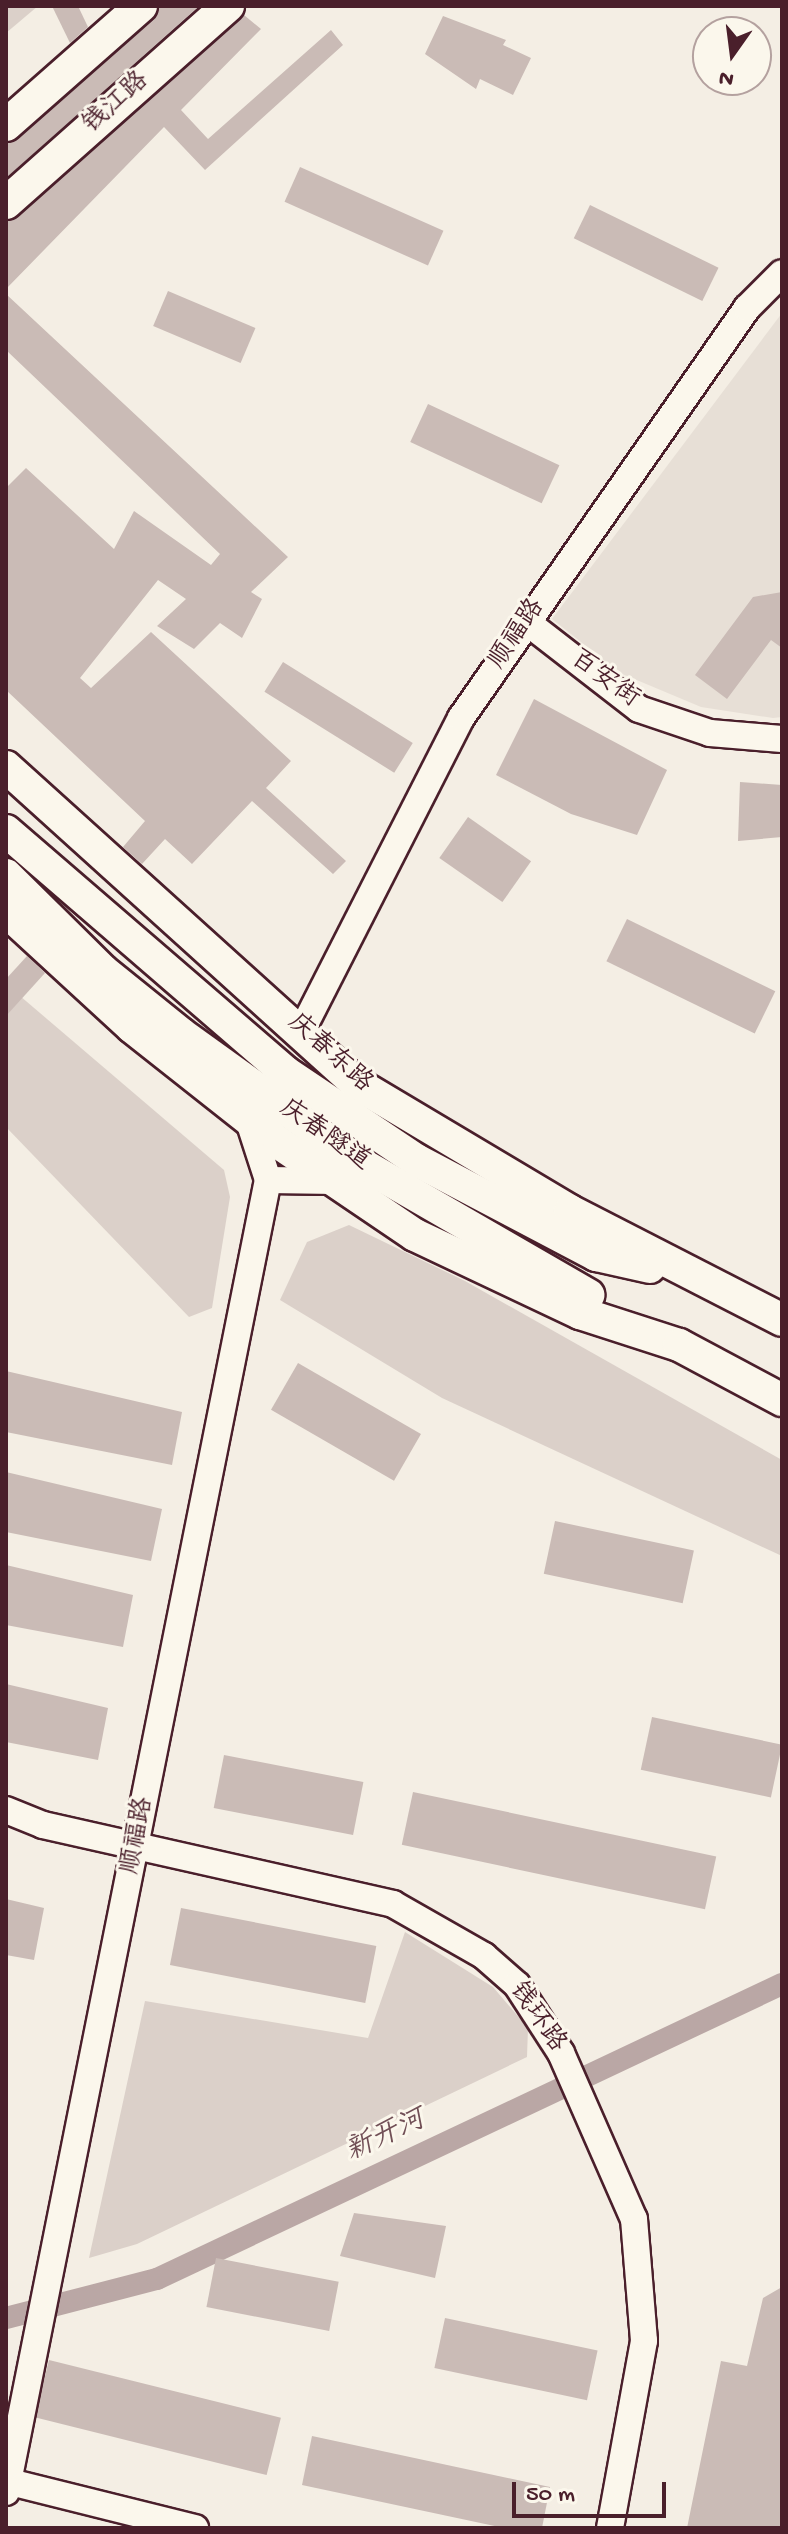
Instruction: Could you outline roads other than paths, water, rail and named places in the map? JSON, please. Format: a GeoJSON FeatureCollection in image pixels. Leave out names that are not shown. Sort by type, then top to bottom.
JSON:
{"type":"FeatureCollection","features":[{"type":"Feature","properties":{"kind":"main road"},"geometry":{"type":"LineString","coordinates":[[6,125],[141,6]]}},
{"type":"Feature","properties":{"kind":"main road","name":"钱江路"},"geometry":{"type":"LineString","coordinates":[[6,203],[228,6]]}},
{"type":"Feature","properties":{"kind":"main road","name":"庆春东路"},"geometry":{"type":"LineString","coordinates":[[6,767],[199,946],[303,1028],[357,1084],[684,1274],[782,1320]]}},
{"type":"Feature","properties":{"kind":"main road","name":"庆春隧道"},"geometry":{"type":"LineString","coordinates":[[6,831],[285,1072],[416,1160],[596,1255],[684,1274]]}},
{"type":"Feature","properties":{"kind":"main road","name":"庆春隧道"},"geometry":{"type":"LineString","coordinates":[[6,875],[114,980],[365,1166],[679,1345]]}},
{"type":"Feature","properties":{"kind":"main road"},"geometry":{"type":"LineString","coordinates":[[6,911],[132,1027],[248,1118],[415,1235],[580,1313],[679,1345],[782,1400]]}},
{"type":"Feature","properties":{"kind":"street","name":"顺福路"},"geometry":{"type":"LineString","coordinates":[[303,1028],[423,783],[528,623],[747,308],[782,273]]}},
{"type":"Feature","properties":{"kind":"street","name":"百安街"},"geometry":{"type":"LineString","coordinates":[[528,623],[639,709],[710,733],[782,739]]}},
{"type":"Feature","properties":{"kind":"street"},"geometry":{"type":"LineString","coordinates":[[248,1118],[268,1180],[336,1181]]}},
{"type":"Feature","properties":{"kind":"street","name":"顺福路"},"geometry":{"type":"LineString","coordinates":[[7,2485],[138,1846],[248,1252],[268,1180]]}},
{"type":"Feature","properties":{"kind":"street","name":"钱环路"},"geometry":{"type":"LineString","coordinates":[[6,1810],[138,1846],[393,1904],[484,1956],[517,1985],[561,2053],[634,2219],[644,2341],[610,2528]]}},
{"type":"Feature","properties":{"kind":"street"},"geometry":{"type":"LineString","coordinates":[[7,2485],[195,2528]]}},
{"type":"Feature","properties":{"kind":"waterway","name":"新开河"},"geometry":{"type":"LineString","coordinates":[[6,2318],[157,2279],[782,1984]]}}]}
